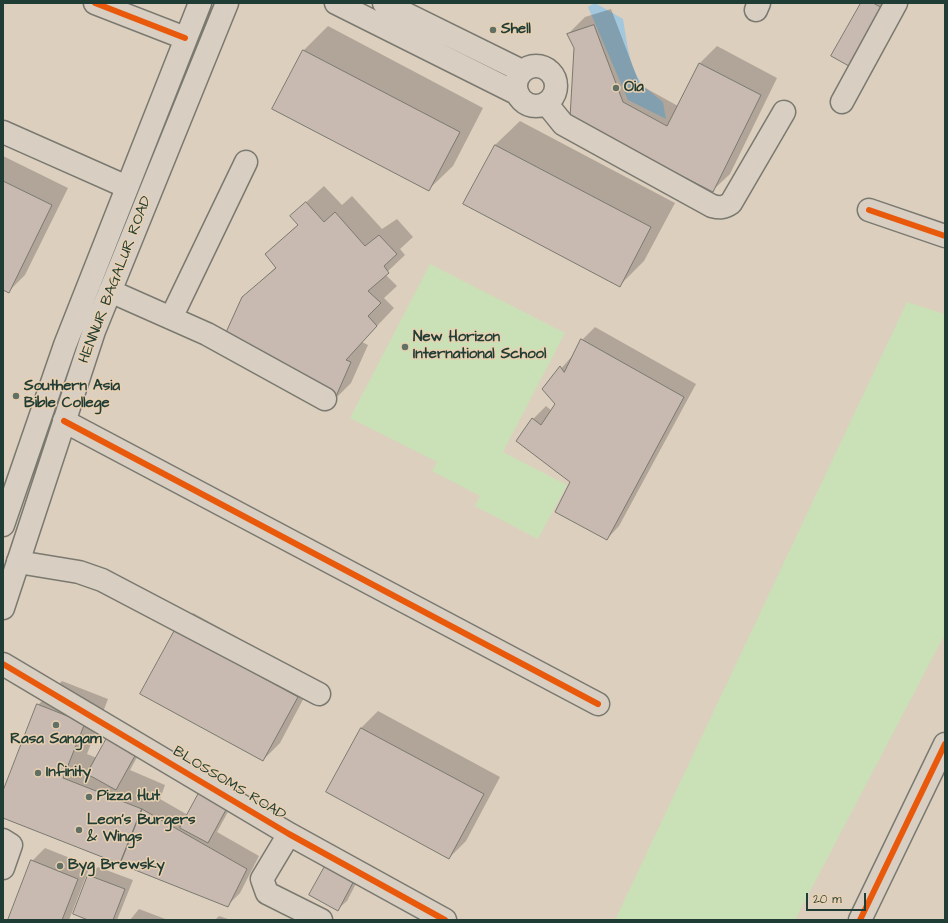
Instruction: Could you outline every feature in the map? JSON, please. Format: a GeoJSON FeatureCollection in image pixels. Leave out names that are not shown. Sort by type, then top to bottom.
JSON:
{"type":"FeatureCollection","features":[{"type":"Feature","properties":{"kind":"street"},"geometry":{"type":"LineString","coordinates":[[96,3],[185,38]]}},
{"type":"Feature","properties":{"kind":"street","name":"HENNUR BAGALUR ROAD"},"geometry":{"type":"LineString","coordinates":[[3,608],[6,586],[18,562],[94,331],[227,3]]}},
{"type":"Feature","properties":{"kind":"street"},"geometry":{"type":"LineString","coordinates":[[336,3],[518,94],[527,103],[533,105],[546,103],[555,92],[556,85],[551,73],[540,66],[533,66],[522,71],[516,82],[518,94]]}},
{"type":"Feature","properties":{"kind":"street"},"geometry":{"type":"LineString","coordinates":[[384,3],[522,71]]}},
{"type":"Feature","properties":{"kind":"street"},"geometry":{"type":"LineString","coordinates":[[842,102],[896,3]]}},
{"type":"Feature","properties":{"kind":"street","name":"HENNUR BAGALUR ROAD"},"geometry":{"type":"LineString","coordinates":[[3,525],[65,345],[185,38],[195,4]]}},
{"type":"Feature","properties":{"kind":"street"},"geometry":{"type":"LineString","coordinates":[[546,103],[563,124],[712,206],[719,208],[725,207],[731,203],[784,112]]}},
{"type":"Feature","properties":{"kind":"street"},"geometry":{"type":"LineString","coordinates":[[3,132],[127,187]]}},
{"type":"Feature","properties":{"kind":"street"},"geometry":{"type":"LineString","coordinates":[[172,318],[246,162]]}},
{"type":"Feature","properties":{"kind":"street"},"geometry":{"type":"LineString","coordinates":[[869,210],[945,236]]}},
{"type":"Feature","properties":{"kind":"street"},"geometry":{"type":"LineString","coordinates":[[110,291],[207,334],[325,399]]}},
{"type":"Feature","properties":{"kind":"street"},"geometry":{"type":"LineString","coordinates":[[64,421],[598,704]]}},
{"type":"Feature","properties":{"kind":"street"},"geometry":{"type":"LineString","coordinates":[[18,562],[79,572],[102,580],[319,694]]}},
{"type":"Feature","properties":{"kind":"street","name":"BLOSSOMS ROAD"},"geometry":{"type":"LineString","coordinates":[[3,664],[289,834],[445,920]]}},
{"type":"Feature","properties":{"kind":"street"},"geometry":{"type":"LineString","coordinates":[[860,920],[945,744]]}},
{"type":"Feature","properties":{"kind":"street"},"geometry":{"type":"LineString","coordinates":[[289,834],[262,879],[267,894],[321,920]]}},
{"type":"Feature","properties":{"kind":"street"},"geometry":{"type":"LineString","coordinates":[[3,840],[11,845],[3,868]]}},
{"type":"Feature","properties":{"kind":"green space"},"geometry":{"type":"Polygon","coordinates":[[[430,264],[565,333],[503,452],[567,485],[538,539],[475,506],[480,496],[432,471],[437,462],[350,418],[430,264]]]}},
{"type":"Feature","properties":{"kind":"green space"},"geometry":{"type":"Polygon","coordinates":[[[907,302],[945,314],[945,634],[795,920],[615,920],[907,302]]]}},
{"type":"Feature","properties":{"kind":"water"},"geometry":{"type":"Polygon","coordinates":[[[595,3],[623,19],[632,65],[640,81],[663,102],[666,119],[628,100],[588,7],[595,3]]]}},
{"type":"Feature","properties":{"kind":"building"},"geometry":{"type":"Polygon","coordinates":[[[861,3],[873,3],[888,11],[856,70],[831,56],[861,3]]]}},
{"type":"Feature","properties":{"kind":"building"},"geometry":{"type":"Polygon","coordinates":[[[594,25],[623,102],[667,126],[699,63],[761,95],[713,192],[570,118],[574,48],[567,34],[594,25]]]}},
{"type":"Feature","properties":{"kind":"building"},"geometry":{"type":"Polygon","coordinates":[[[303,50],[460,132],[429,191],[272,109],[303,50]]]}},
{"type":"Feature","properties":{"kind":"building"},"geometry":{"type":"Polygon","coordinates":[[[495,145],[651,227],[620,287],[463,204],[495,145]]]}},
{"type":"Feature","properties":{"kind":"building"},"geometry":{"type":"Polygon","coordinates":[[[3,181],[52,205],[9,293],[3,290],[3,181]]]}},
{"type":"Feature","properties":{"kind":"building"},"geometry":{"type":"Polygon","coordinates":[[[306,202],[324,222],[335,212],[365,246],[379,235],[397,254],[384,266],[389,273],[368,291],[381,303],[368,316],[377,326],[346,360],[351,362],[334,401],[223,339],[242,297],[276,268],[265,254],[298,225],[290,216],[306,202]]]}},
{"type":"Feature","properties":{"kind":"building"},"geometry":{"type":"Polygon","coordinates":[[[581,339],[684,397],[607,540],[555,512],[570,482],[516,441],[532,418],[541,425],[555,404],[542,389],[560,366],[564,372],[581,339]]]}},
{"type":"Feature","properties":{"kind":"building"},"geometry":{"type":"Polygon","coordinates":[[[175,630],[298,697],[263,761],[140,694],[175,630]]]}},
{"type":"Feature","properties":{"kind":"building"},"geometry":{"type":"Polygon","coordinates":[[[37,704],[85,723],[63,778],[142,809],[120,864],[3,818],[3,791],[37,704]]]}},
{"type":"Feature","properties":{"kind":"building"},"geometry":{"type":"Polygon","coordinates":[[[361,728],[484,794],[449,859],[326,792],[361,728]]]}},
{"type":"Feature","properties":{"kind":"building"},"geometry":{"type":"Polygon","coordinates":[[[108,736],[137,752],[116,790],[87,774],[108,736]]]}},
{"type":"Feature","properties":{"kind":"building"},"geometry":{"type":"Polygon","coordinates":[[[200,791],[228,806],[208,843],[180,828],[200,791]]]}},
{"type":"Feature","properties":{"kind":"building"},"geometry":{"type":"Polygon","coordinates":[[[142,809],[247,869],[228,907],[120,864],[142,809]]]}},
{"type":"Feature","properties":{"kind":"building"},"geometry":{"type":"Polygon","coordinates":[[[329,859],[357,875],[338,911],[309,895],[329,859]]]}},
{"type":"Feature","properties":{"kind":"building"},"geometry":{"type":"Polygon","coordinates":[[[31,860],[78,879],[62,920],[8,920],[31,860]]]}},
{"type":"Feature","properties":{"kind":"building"},"geometry":{"type":"Polygon","coordinates":[[[88,875],[125,889],[113,920],[88,920],[73,914],[88,875]]]}},
{"type":"Feature","properties":{"kind":"cycle path"},"geometry":{"type":"LineString","coordinates":[[95,3],[185,38]]}},
{"type":"Feature","properties":{"kind":"cycle path"},"geometry":{"type":"LineString","coordinates":[[869,210],[945,236]]}},
{"type":"Feature","properties":{"kind":"cycle path"},"geometry":{"type":"LineString","coordinates":[[64,421],[598,704]]}},
{"type":"Feature","properties":{"kind":"cycle path"},"geometry":{"type":"LineString","coordinates":[[3,664],[289,834],[445,920]]}},
{"type":"Feature","properties":{"kind":"cycle path"},"geometry":{"type":"LineString","coordinates":[[860,920],[945,744]]}},
{"type":"Feature","properties":{"kind":"place","name":"Shell"},"geometry":{"type":"Point","coordinates":[493,30]}},
{"type":"Feature","properties":{"kind":"place","name":"Oia"},"geometry":{"type":"Point","coordinates":[616,88]}},
{"type":"Feature","properties":{"kind":"place","name":"New Horizon International School"},"geometry":{"type":"Point","coordinates":[405,347]}},
{"type":"Feature","properties":{"kind":"place","name":"Southern Asia Bible College"},"geometry":{"type":"Point","coordinates":[16,396]}},
{"type":"Feature","properties":{"kind":"place","name":"Rasa Sangam"},"geometry":{"type":"Point","coordinates":[56,725]}},
{"type":"Feature","properties":{"kind":"place","name":"Infinity"},"geometry":{"type":"Point","coordinates":[38,773]}},
{"type":"Feature","properties":{"kind":"place","name":"Pizza Hut"},"geometry":{"type":"Point","coordinates":[89,797]}},
{"type":"Feature","properties":{"kind":"place","name":"Leon's Burgers & Wings"},"geometry":{"type":"Point","coordinates":[79,830]}},
{"type":"Feature","properties":{"kind":"place","name":"Byg Brewsky"},"geometry":{"type":"Point","coordinates":[60,866]}}]}
